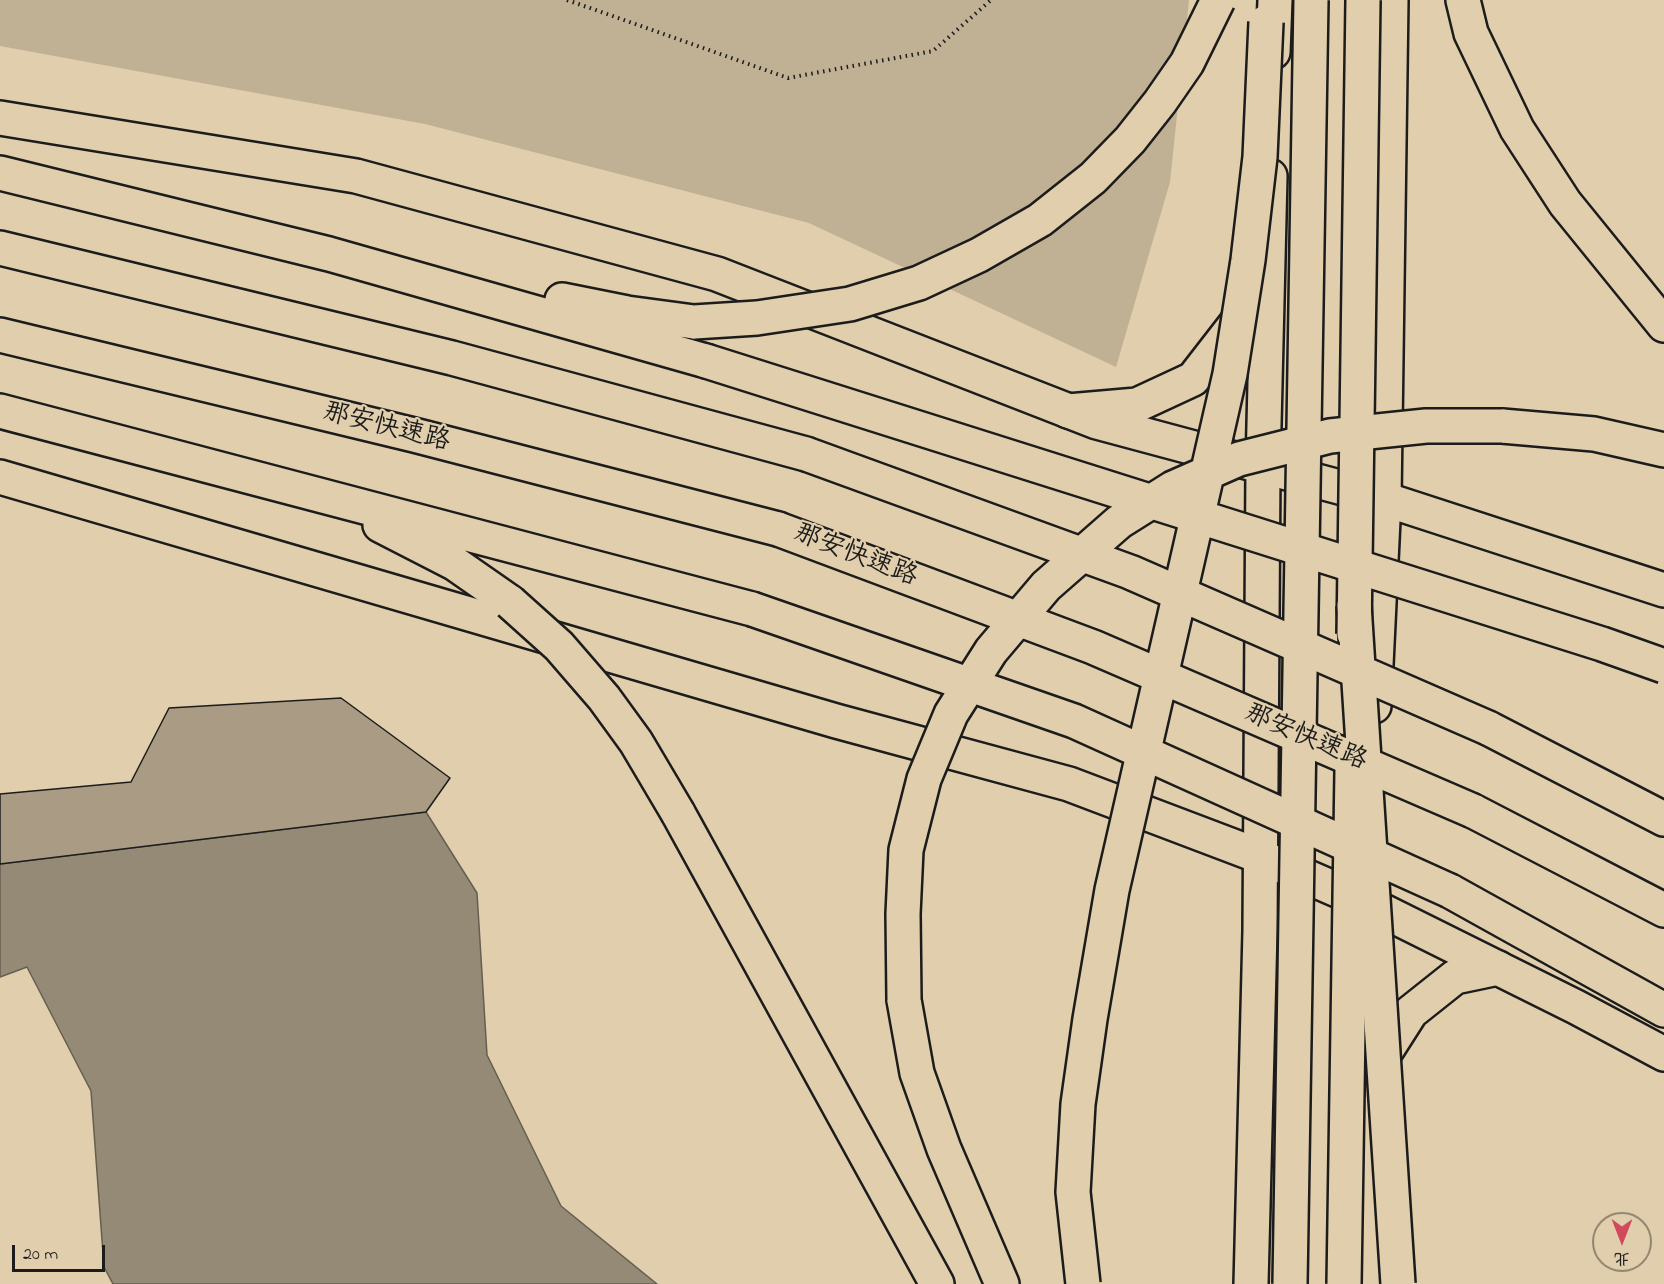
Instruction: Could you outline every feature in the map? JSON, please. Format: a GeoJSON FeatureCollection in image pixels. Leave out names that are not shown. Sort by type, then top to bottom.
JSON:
{"type":"FeatureCollection","features":[{"type":"Feature","properties":{"kind":"main road"},"geometry":{"type":"LineString","coordinates":[[329,254],[627,313],[694,322],[757,318],[850,304],[919,284],[979,255],[1040,220],[1093,178],[1130,140],[1160,102],[1187,63],[1218,0]]}},
{"type":"Feature","properties":{"kind":"main road"},"geometry":{"type":"LineString","coordinates":[[1290,1284],[1311,0]]}},
{"type":"Feature","properties":{"kind":"main road"},"geometry":{"type":"LineString","coordinates":[[1344,1284],[1363,0]]}},
{"type":"Feature","properties":{"kind":"main road"},"geometry":{"type":"LineString","coordinates":[[1372,1284],[1365,902],[1384,499],[1391,0]]}},
{"type":"Feature","properties":{"kind":"main road"},"geometry":{"type":"LineString","coordinates":[[1463,0],[1471,33],[1517,129],[1564,203],[1664,325]]}},
{"type":"Feature","properties":{"kind":"main road"},"geometry":{"type":"LineString","coordinates":[[1251,1284],[1259,954],[1263,466],[1268,282],[1269,7]]}},
{"type":"Feature","properties":{"kind":"main road"},"geometry":{"type":"LineString","coordinates":[[1083,1284],[1073,1192],[1078,1104],[1090,1019],[1112,890],[1230,374],[1248,260],[1260,157],[1269,7]]}},
{"type":"Feature","properties":{"kind":"main road"},"geometry":{"type":"LineString","coordinates":[[0,118],[356,176],[717,274],[1097,422],[1384,499],[1664,590]]}},
{"type":"Feature","properties":{"kind":"main road"},"geometry":{"type":"LineString","coordinates":[[0,173],[329,254],[706,361],[1602,644],[1664,666]]}},
{"type":"Feature","properties":{"kind":"main road"},"geometry":{"type":"LineString","coordinates":[[0,248],[452,358],[806,454],[1130,572],[1488,728],[1664,819]]}},
{"type":"Feature","properties":{"kind":"main road"},"geometry":{"type":"LineString","coordinates":[[1068,411],[1137,405],[1192,379],[1268,282]]}},
{"type":"Feature","properties":{"kind":"main road","name":"那安快速路"},"geometry":{"type":"LineString","coordinates":[[0,335],[414,435],[778,529],[1093,647],[1473,811],[1664,910]]}},
{"type":"Feature","properties":{"kind":"main road"},"geometry":{"type":"LineString","coordinates":[[0,411],[752,609],[1074,721],[1450,891],[1664,1010]]}},
{"type":"Feature","properties":{"kind":"main road"},"geometry":{"type":"LineString","coordinates":[[1002,1284],[944,1149],[917,1073],[904,1000],[903,914],[906,850],[924,779],[951,714],[985,660],[1046,586],[1119,522],[1173,489],[1239,459],[1330,436],[1426,426],[1502,426],[1594,434],[1664,450]]}},
{"type":"Feature","properties":{"kind":"main road"},"geometry":{"type":"LineString","coordinates":[[0,477],[836,721],[1069,783],[1259,856],[1365,902],[1664,1054]]}},
{"type":"Feature","properties":{"kind":"main road"},"geometry":{"type":"LineString","coordinates":[[255,478],[375,522],[454,563],[510,602],[559,646],[604,698],[636,742],[678,813],[936,1284]]}},
{"type":"Feature","properties":{"kind":"main road"},"geometry":{"type":"LineString","coordinates":[[1354,604],[1398,1284]]}},
{"type":"Feature","properties":{"kind":"main road"},"geometry":{"type":"LineString","coordinates":[[1368,1078],[1412,1012],[1455,977],[1498,968]]}},
{"type":"Feature","properties":{"kind":"path"},"geometry":{"type":"LineString","coordinates":[[567,0],[788,78],[933,51],[991,0]]}},
{"type":"Feature","properties":{"kind":"shaded area"},"geometry":{"type":"Polygon","coordinates":[[[0,0],[1189,0],[1170,182],[1116,367],[809,223],[425,124],[0,46],[0,0]]]}},
{"type":"Feature","properties":{"kind":"shaded area"},"geometry":{"type":"Polygon","coordinates":[[[426,812],[477,893],[487,1055],[561,1206],[657,1284],[113,1284],[104,1267],[91,1091],[27,967],[0,977],[0,864],[426,812]]]}},
{"type":"Feature","properties":{"kind":"building"},"geometry":{"type":"Polygon","coordinates":[[[341,698],[450,778],[426,812],[0,864],[0,794],[131,782],[169,708],[341,698]]]}}]}
